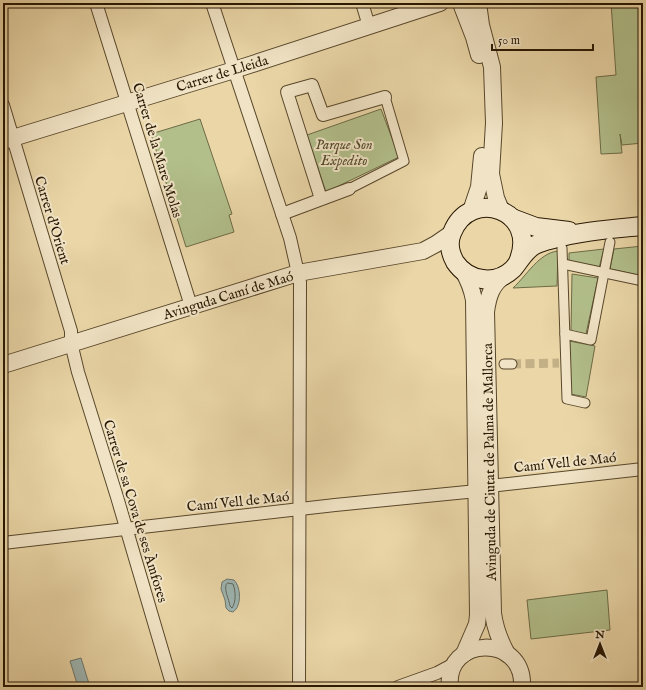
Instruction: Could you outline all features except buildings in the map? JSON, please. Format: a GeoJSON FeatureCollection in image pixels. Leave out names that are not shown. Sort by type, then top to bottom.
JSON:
{"type":"FeatureCollection","features":[{"type":"Feature","properties":{"kind":"main road"},"geometry":{"type":"LineString","coordinates":[[586,232],[536,227],[507,214],[486,207],[471,211],[459,220],[452,233],[450,247],[454,260],[463,271],[479,279],[488,280],[497,278],[512,268],[526,252],[535,245],[565,236],[586,232],[643,226]]}},
{"type":"Feature","properties":{"kind":"main road"},"geometry":{"type":"LineString","coordinates":[[507,214],[518,225],[522,234],[523,244],[522,253],[512,268]]}},
{"type":"Feature","properties":{"kind":"street","name":"Carrer de la Mare Molas"},"geometry":{"type":"LineString","coordinates":[[96,3],[191,306]]}},
{"type":"Feature","properties":{"kind":"street"},"geometry":{"type":"LineString","coordinates":[[212,3],[290,238],[300,282],[299,687]]}},
{"type":"Feature","properties":{"kind":"street"},"geometry":{"type":"LineString","coordinates":[[362,3],[369,26]]}},
{"type":"Feature","properties":{"kind":"street","name":"Carrer de Lleida"},"geometry":{"type":"LineString","coordinates":[[8,139],[234,70],[440,3]]}},
{"type":"Feature","properties":{"kind":"street"},"geometry":{"type":"LineString","coordinates":[[469,4],[474,38],[482,68],[484,94],[481,174],[476,198],[471,211]]}},
{"type":"Feature","properties":{"kind":"street"},"geometry":{"type":"LineString","coordinates":[[469,4],[481,25],[492,67],[494,123],[491,174],[496,198],[507,214]]}},
{"type":"Feature","properties":{"kind":"street"},"geometry":{"type":"LineString","coordinates":[[282,214],[349,189],[404,161],[385,97],[323,115],[312,85],[287,92],[321,199]]}},
{"type":"Feature","properties":{"kind":"street","name":"Carrer d'Orient"},"geometry":{"type":"LineString","coordinates":[[3,105],[8,139],[71,331],[72,343]]}},
{"type":"Feature","properties":{"kind":"street","name":"Avinguda Camí de Maó"},"geometry":{"type":"LineString","coordinates":[[3,364],[298,273],[423,251],[452,233]]}},
{"type":"Feature","properties":{"kind":"street"},"geometry":{"type":"LineString","coordinates":[[565,334],[591,340],[610,242]]}},
{"type":"Feature","properties":{"kind":"street"},"geometry":{"type":"LineString","coordinates":[[562,248],[565,334],[563,363],[567,399],[585,403]]}},
{"type":"Feature","properties":{"kind":"street"},"geometry":{"type":"LineString","coordinates":[[563,264],[643,281]]}},
{"type":"Feature","properties":{"kind":"street","name":"Avinguda de Ciutat de Palma de Mallorca"},"geometry":{"type":"LineString","coordinates":[[447,686],[451,673],[478,624],[483,488],[486,312],[490,292],[498,280],[512,268]]}},
{"type":"Feature","properties":{"kind":"street","name":"Avinguda de Ciutat de Palma de Mallorca"},"geometry":{"type":"LineString","coordinates":[[463,271],[469,280],[474,300],[483,488],[494,624],[499,639],[507,654],[519,668],[522,679],[522,687]]}},
{"type":"Feature","properties":{"kind":"street","name":"Carrer de sa Cova de ses Àmfores"},"geometry":{"type":"LineString","coordinates":[[72,343],[78,372],[173,687]]}},
{"type":"Feature","properties":{"kind":"street","name":"Camí Vell de Maó"},"geometry":{"type":"LineString","coordinates":[[3,543],[126,528],[300,510],[643,469]]}},
{"type":"Feature","properties":{"kind":"street"},"geometry":{"type":"LineString","coordinates":[[398,687],[437,673],[460,659],[471,650],[486,647],[493,648],[507,654]]}},
{"type":"Feature","properties":{"kind":"green space"},"geometry":{"type":"Polygon","coordinates":[[[611,3],[643,3],[643,143],[622,145],[620,134],[622,153],[601,154],[596,77],[616,75],[611,3]]]}},
{"type":"Feature","properties":{"kind":"green space","name":"Parque Son Expedito"},"geometry":{"type":"Polygon","coordinates":[[[381,109],[399,157],[326,192],[307,135],[381,109]]]}},
{"type":"Feature","properties":{"kind":"green space"},"geometry":{"type":"Polygon","coordinates":[[[200,119],[232,214],[229,215],[234,232],[186,247],[151,134],[200,119]]]}},
{"type":"Feature","properties":{"kind":"green space"},"geometry":{"type":"Polygon","coordinates":[[[643,246],[640,264],[643,265],[643,276],[610,269],[614,249],[643,246]]]}},
{"type":"Feature","properties":{"kind":"green space"},"geometry":{"type":"Polygon","coordinates":[[[604,249],[599,268],[569,262],[569,253],[604,249]]]}},
{"type":"Feature","properties":{"kind":"green space"},"geometry":{"type":"Polygon","coordinates":[[[558,251],[557,286],[513,288],[539,260],[558,251]]]}},
{"type":"Feature","properties":{"kind":"green space"},"geometry":{"type":"Polygon","coordinates":[[[572,274],[598,278],[586,334],[571,331],[572,274]]]}},
{"type":"Feature","properties":{"kind":"green space"},"geometry":{"type":"Polygon","coordinates":[[[569,341],[595,346],[586,397],[571,394],[569,341]]]}},
{"type":"Feature","properties":{"kind":"green space"},"geometry":{"type":"Polygon","coordinates":[[[607,590],[610,630],[531,639],[527,600],[607,590]]]}},
{"type":"Feature","properties":{"kind":"water"},"geometry":{"type":"Polygon","coordinates":[[[227,579],[234,580],[238,587],[240,596],[238,605],[233,612],[226,608],[221,589],[222,582],[227,579]]]}},
{"type":"Feature","properties":{"kind":"water"},"geometry":{"type":"Polygon","coordinates":[[[81,658],[90,687],[78,687],[70,661],[81,658]]]}},
{"type":"Feature","properties":{"kind":"tunnel"},"geometry":{"type":"LineString","coordinates":[[512,364],[559,363]]}}]}
